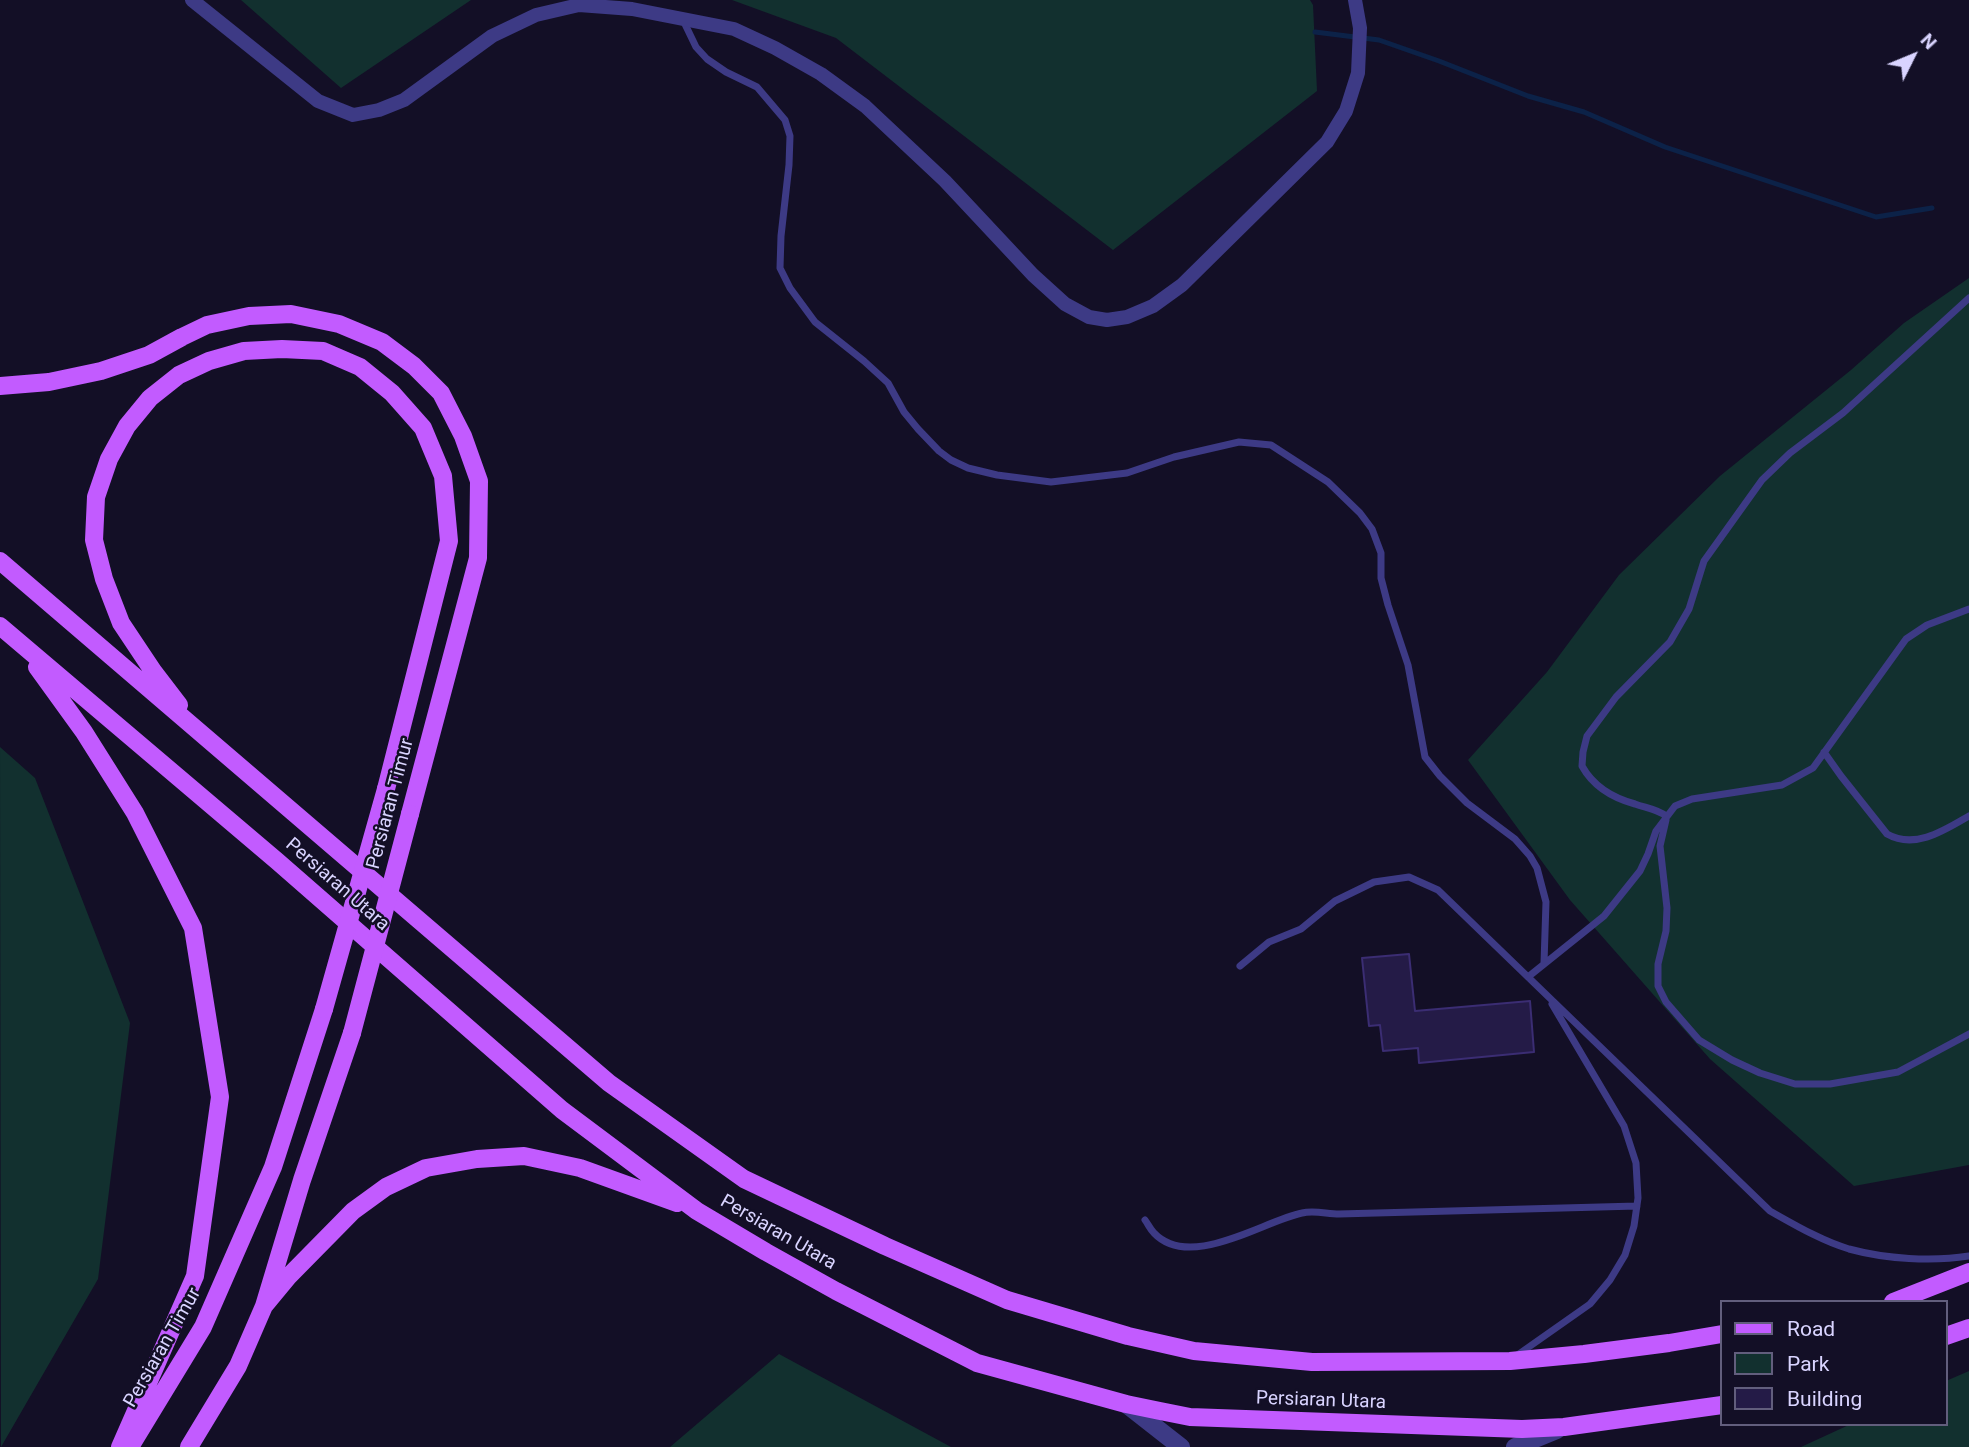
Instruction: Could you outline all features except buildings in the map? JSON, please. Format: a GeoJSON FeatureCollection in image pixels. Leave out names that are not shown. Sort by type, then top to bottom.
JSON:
{"type":"FeatureCollection","features":[{"type":"Feature","properties":{"kind":"main road","name":"Persiaran Timur"},"geometry":{"type":"LineString","coordinates":[[0,386],[49,382],[101,371],[149,355],[208,325],[249,316],[291,314],[339,324],[382,342],[414,366],[441,393],[463,436],[479,481],[478,558],[352,1032],[302,1180],[264,1306],[238,1366],[189,1447]]}},
{"type":"Feature","properties":{"kind":"main road","name":"Persiaran Timur"},"geometry":{"type":"LineString","coordinates":[[130,1447],[203,1327],[273,1167],[324,1009],[386,789],[449,541],[443,476],[424,428],[393,393],[360,367],[323,351],[244,351],[209,361],[178,375],[150,398],[127,426],[109,459],[96,497],[93,540],[121,623],[201,735]]}},
{"type":"Feature","properties":{"kind":"main road","name":"Persiaran Utara"},"geometry":{"type":"LineString","coordinates":[[0,561],[609,1083],[744,1179],[885,1246],[1007,1300],[1141,1339],[1194,1351],[1312,1363],[1510,1361],[1584,1354],[1720,1334]]}},
{"type":"Feature","properties":{"kind":"main road","name":"Persiaran Utara"},"geometry":{"type":"LineString","coordinates":[[0,626],[277,861],[562,1110],[697,1210],[824,1284],[977,1363],[1126,1404],[1216,1418],[1522,1429],[1564,1427],[1720,1405]]}},
{"type":"Feature","properties":{"kind":"main road"},"geometry":{"type":"LineString","coordinates":[[15,639],[84,732],[135,813],[193,928],[220,1097],[195,1276],[120,1447]]}},
{"type":"Feature","properties":{"kind":"main road"},"geometry":{"type":"LineString","coordinates":[[264,1306],[288,1277],[353,1211],[386,1187],[426,1168],[477,1159],[524,1156],[580,1168],[697,1210]]}},
{"type":"Feature","properties":{"kind":"main road"},"geometry":{"type":"LineString","coordinates":[[1898,1300],[1969,1272]]}},
{"type":"Feature","properties":{"kind":"main road"},"geometry":{"type":"LineString","coordinates":[[1948,1335],[1969,1328]]}},
{"type":"Feature","properties":{"kind":"street"},"geometry":{"type":"LineString","coordinates":[[192,0],[318,101],[353,115],[379,110],[404,100],[492,36],[536,15],[579,5],[632,9],[734,29],[821,74],[865,106],[945,181],[1033,275],[1065,304],[1089,317],[1107,320],[1127,317],[1153,306],[1182,285],[1328,142],[1346,111],[1358,73],[1360,29],[1354,0]]}},
{"type":"Feature","properties":{"kind":"street"},"geometry":{"type":"LineString","coordinates":[[1126,1404],[1181,1447]]}},
{"type":"Feature","properties":{"kind":"street"},"geometry":{"type":"LineString","coordinates":[[1515,1447],[1564,1427]]}},
{"type":"Feature","properties":{"kind":"lane"},"geometry":{"type":"LineString","coordinates":[[683,19],[696,47],[708,59],[726,72],[757,87],[785,120],[790,136],[781,236],[780,268],[785,279],[815,322],[888,383],[904,412],[939,451],[951,460],[968,468],[997,475],[1051,482],[1127,473],[1174,457],[1239,442],[1272,445],[1328,482],[1360,513],[1372,530],[1381,553],[1381,578],[1408,665],[1425,757],[1467,803],[1515,839],[1537,868],[1546,902],[1544,963]]}},
{"type":"Feature","properties":{"kind":"lane"},"geometry":{"type":"LineString","coordinates":[[1666,816],[1657,810],[1631,804],[1597,787],[1582,766],[1587,736],[1616,697],[1670,642],[1689,609],[1704,561],[1762,480],[1790,453],[1843,412],[1969,298]]}},
{"type":"Feature","properties":{"kind":"lane"},"geometry":{"type":"LineString","coordinates":[[1528,977],[1604,916],[1640,870],[1656,831],[1675,806],[1692,799],[1782,785],[1813,768],[1906,639],[1927,625],[1969,609]]}},
{"type":"Feature","properties":{"kind":"lane"},"geometry":{"type":"LineString","coordinates":[[1824,752],[1887,834],[1898,840],[1908,841],[1937,834],[1969,816]]}},
{"type":"Feature","properties":{"kind":"lane"},"geometry":{"type":"LineString","coordinates":[[1666,816],[1660,846],[1666,919],[1658,964],[1658,986],[1666,1002],[1699,1040],[1760,1073],[1796,1084],[1829,1084],[1898,1072],[1969,1034]]}},
{"type":"Feature","properties":{"kind":"lane"},"geometry":{"type":"LineString","coordinates":[[1240,966],[1269,942],[1301,929],[1335,901],[1374,882],[1409,877],[1438,890],[1770,1211],[1848,1249],[1903,1258],[1969,1256]]}},
{"type":"Feature","properties":{"kind":"lane"},"geometry":{"type":"LineString","coordinates":[[1510,1361],[1590,1304],[1610,1280],[1625,1255],[1637,1206],[1636,1163],[1624,1126],[1546,994]]}},
{"type":"Feature","properties":{"kind":"lane"},"geometry":{"type":"LineString","coordinates":[[1145,1220],[1153,1233],[1162,1240],[1181,1246],[1198,1247],[1239,1236],[1303,1212],[1339,1214],[1637,1206]]}},
{"type":"Feature","properties":{"kind":"green space"},"geometry":{"type":"Polygon","coordinates":[[[241,0],[471,0],[341,88],[241,0]]]}},
{"type":"Feature","properties":{"kind":"green space"},"geometry":{"type":"Polygon","coordinates":[[[732,0],[1310,0],[1313,5],[1317,91],[1113,250],[836,38],[732,0]]]}},
{"type":"Feature","properties":{"kind":"green space"},"geometry":{"type":"Polygon","coordinates":[[[1969,278],[1969,1165],[1854,1186],[1710,1059],[1570,900],[1468,760],[1547,672],[1619,575],[1720,476],[1851,370],[1904,323],[1969,278]]]}},
{"type":"Feature","properties":{"kind":"green space"},"geometry":{"type":"Polygon","coordinates":[[[0,747],[35,778],[130,1023],[98,1279],[1,1447],[0,747]]]}},
{"type":"Feature","properties":{"kind":"green space"},"geometry":{"type":"Polygon","coordinates":[[[779,1354],[951,1447],[670,1447],[779,1354]]]}},
{"type":"Feature","properties":{"kind":"green space"},"geometry":{"type":"Polygon","coordinates":[[[1969,1371],[1969,1447],[1801,1447],[1847,1426],[1948,1426],[1948,1380],[1969,1371]]]}},
{"type":"Feature","properties":{"kind":"waterway"},"geometry":{"type":"LineString","coordinates":[[1315,32],[1379,40],[1528,96],[1584,112],[1665,147],[1876,217],[1932,208]]}}]}
